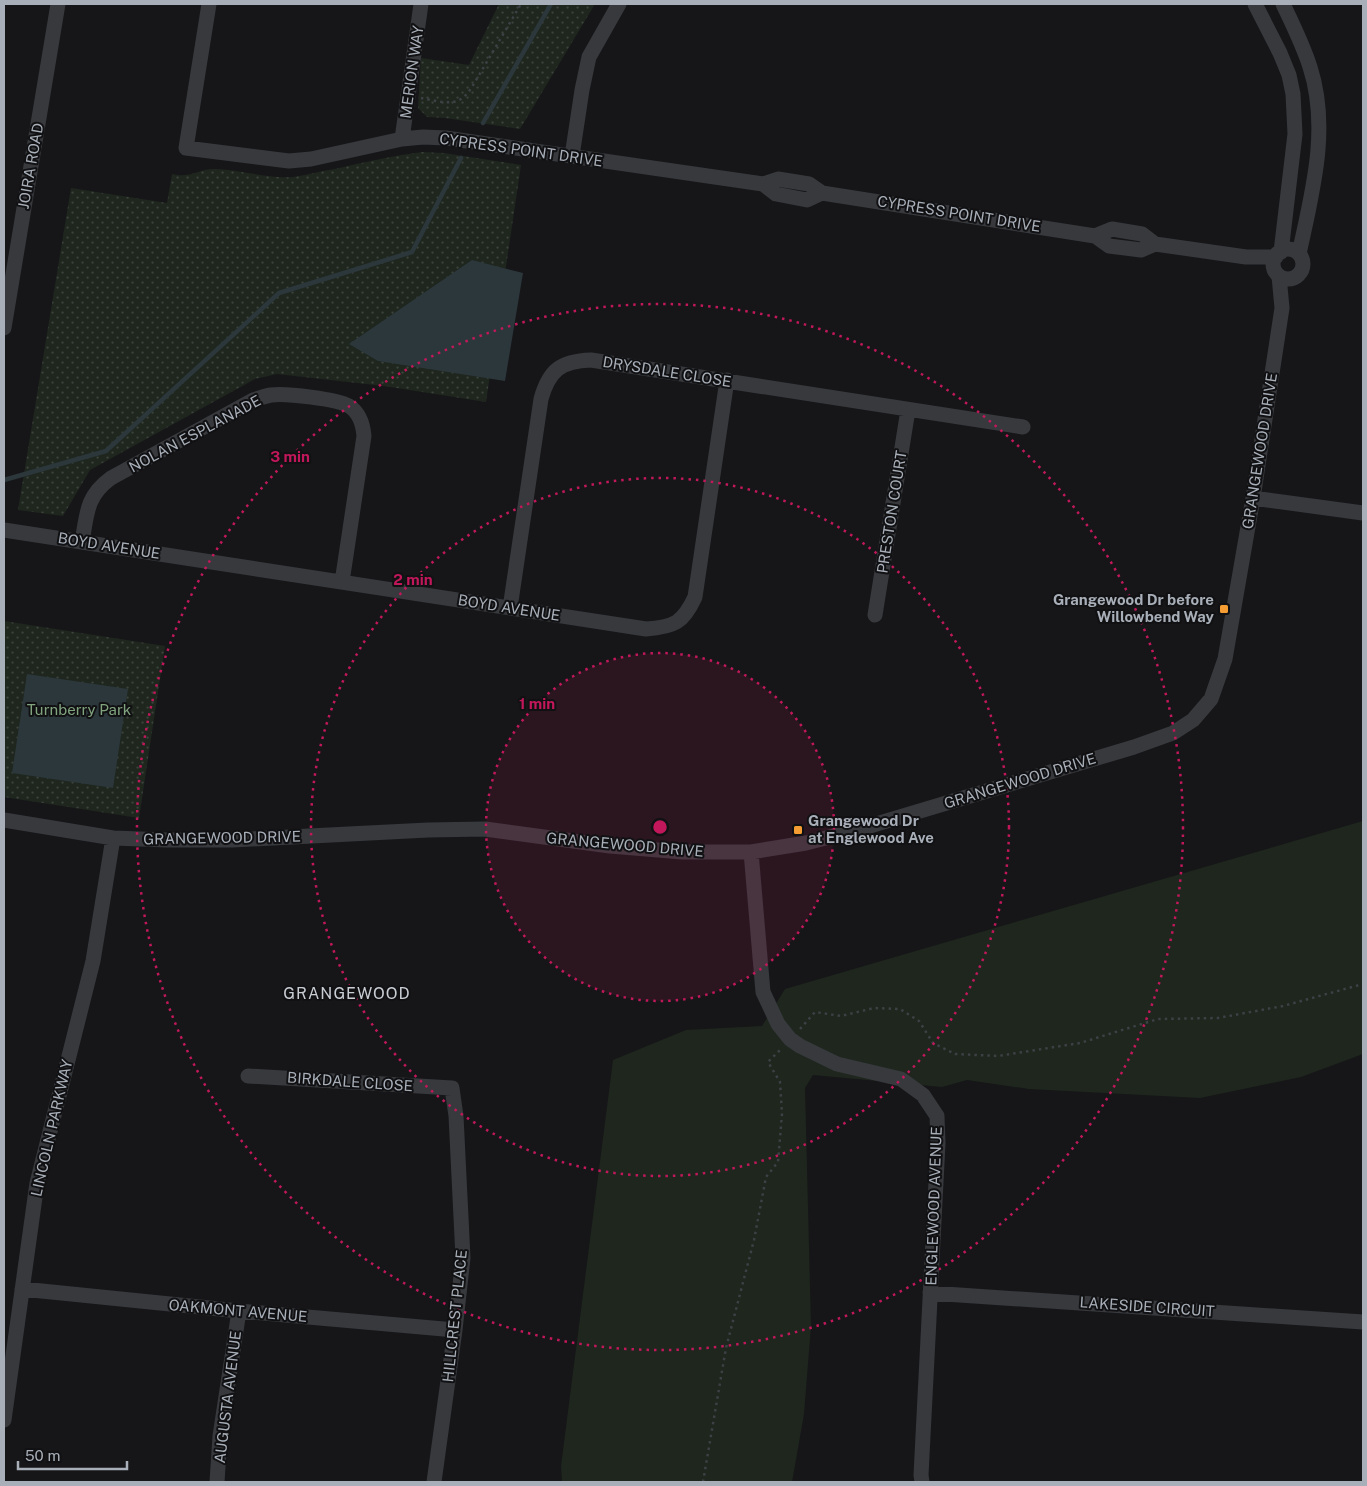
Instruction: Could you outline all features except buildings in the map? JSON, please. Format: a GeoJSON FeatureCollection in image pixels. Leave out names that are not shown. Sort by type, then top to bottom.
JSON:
{"type":"FeatureCollection","features":[{"type":"Feature","properties":{"kind":"street","name":"JOIRA ROAD"},"geometry":{"type":"LineString","coordinates":[[4,328],[58,4]]}},
{"type":"Feature","properties":{"kind":"street","name":"CYPRESS POINT DRIVE"},"geometry":{"type":"LineString","coordinates":[[209,4],[186,148],[289,161],[311,159],[402,139],[454,138],[763,184],[778,179],[809,184],[822,193],[1095,236],[1112,230],[1142,234],[1155,244],[1246,257],[1281,266],[1290,250],[1299,254]]}},
{"type":"Feature","properties":{"kind":"street","name":"MERION WAY"},"geometry":{"type":"LineString","coordinates":[[402,139],[422,4]]}},
{"type":"Feature","properties":{"kind":"street"},"geometry":{"type":"LineString","coordinates":[[572,156],[589,57],[619,4]]}},
{"type":"Feature","properties":{"kind":"street"},"geometry":{"type":"LineString","coordinates":[[1255,4],[1280,53],[1289,75],[1293,94],[1295,134],[1281,266],[1298,275],[1303,267],[1302,258],[1299,254],[1318,156],[1319,110],[1310,68],[1300,40],[1283,4]]}},
{"type":"Feature","properties":{"kind":"street"},"geometry":{"type":"LineString","coordinates":[[1289,75],[1310,68]]}},
{"type":"Feature","properties":{"kind":"street"},"geometry":{"type":"LineString","coordinates":[[1293,153],[1318,156]]}},
{"type":"Feature","properties":{"kind":"street","name":"GRANGEWOOD DRIVE"},"geometry":{"type":"LineString","coordinates":[[4,820],[112,838],[232,840],[486,829],[600,845],[682,852],[751,852],[806,843],[853,831],[1134,747],[1173,733],[1193,720],[1211,699],[1225,659],[1253,498],[1282,308],[1281,266]]}},
{"type":"Feature","properties":{"kind":"street","name":"DRYSDALE CLOSE"},"geometry":{"type":"LineString","coordinates":[[510,608],[544,386],[556,369],[577,360],[591,360],[727,380],[1023,427]]}},
{"type":"Feature","properties":{"kind":"street","name":"BOYD AVENUE"},"geometry":{"type":"LineString","coordinates":[[4,530],[646,629],[663,628],[677,622],[689,611],[695,597],[727,380]]}},
{"type":"Feature","properties":{"kind":"street","name":"NOLAN ESPLANADE"},"geometry":{"type":"LineString","coordinates":[[82,542],[90,501],[103,484],[252,400],[262,396],[284,394],[340,402],[350,406],[358,414],[363,426],[364,436],[342,582]]}},
{"type":"Feature","properties":{"kind":"street","name":"PRESTON COURT"},"geometry":{"type":"LineString","coordinates":[[875,614],[908,410]]}},
{"type":"Feature","properties":{"kind":"street"},"geometry":{"type":"LineString","coordinates":[[1253,498],[1363,513]]}},
{"type":"Feature","properties":{"kind":"street","name":"LINCOLN PARKWAY"},"geometry":{"type":"LineString","coordinates":[[4,1420],[37,1183],[93,961],[112,838]]}},
{"type":"Feature","properties":{"kind":"street","name":"ENGLEWOOD AVENUE"},"geometry":{"type":"LineString","coordinates":[[751,852],[762,992],[778,1024],[790,1039],[800,1046],[837,1064],[901,1079],[923,1095],[937,1116],[938,1143],[922,1482]]}},
{"type":"Feature","properties":{"kind":"street","name":"BIRKDALE CLOSE"},"geometry":{"type":"LineString","coordinates":[[248,1076],[452,1088]]}},
{"type":"Feature","properties":{"kind":"street","name":"HILLCREST PLACE"},"geometry":{"type":"LineString","coordinates":[[434,1482],[463,1258],[456,1116],[452,1088]]}},
{"type":"Feature","properties":{"kind":"street","name":"OAKMONT AVENUE"},"geometry":{"type":"LineString","coordinates":[[22,1289],[455,1330]]}},
{"type":"Feature","properties":{"kind":"street","name":"LAKESIDE CIRCUIT"},"geometry":{"type":"LineString","coordinates":[[930,1293],[1363,1322]]}},
{"type":"Feature","properties":{"kind":"street","name":"AUGUSTA AVENUE"},"geometry":{"type":"LineString","coordinates":[[217,1482],[220,1436],[239,1311]]}},
{"type":"Feature","properties":{"kind":"path"},"geometry":{"type":"LineString","coordinates":[[408,95],[444,102],[460,100],[472,87],[521,4]]}},
{"type":"Feature","properties":{"kind":"green space"},"geometry":{"type":"Polygon","coordinates":[[[499,4],[595,4],[520,129],[427,117],[418,108],[421,58],[469,65],[499,4]]]}},
{"type":"Feature","properties":{"kind":"green space"},"geometry":{"type":"Polygon","coordinates":[[[422,152],[444,153],[521,165],[486,402],[384,386],[277,374],[255,379],[90,470],[63,516],[18,510],[71,188],[167,203],[172,174],[184,175],[216,169],[274,177],[293,177],[422,152]]]}},
{"type":"Feature","properties":{"kind":"green space","name":"Turnberry Park"},"geometry":{"type":"Polygon","coordinates":[[[4,621],[165,646],[139,818],[4,797],[4,621]]]}},
{"type":"Feature","properties":{"kind":"green space"},"geometry":{"type":"Polygon","coordinates":[[[1363,821],[1363,1054],[1301,1077],[1200,1098],[1029,1089],[967,1080],[942,1087],[813,1075],[805,1088],[811,1326],[804,1414],[792,1482],[562,1482],[561,1466],[613,1060],[686,1030],[762,1026],[785,989],[1363,821]]]}},
{"type":"Feature","properties":{"kind":"shaded area"},"geometry":{"type":"Polygon","coordinates":[[[472,260],[523,273],[505,381],[378,361],[349,344],[472,260]]]}},
{"type":"Feature","properties":{"kind":"shaded area"},"geometry":{"type":"Polygon","coordinates":[[[27,674],[128,689],[113,788],[12,773],[27,674]]]}},
{"type":"Feature","properties":{"kind":"waterway"},"geometry":{"type":"LineString","coordinates":[[483,123],[551,4]]}},
{"type":"Feature","properties":{"kind":"waterway"},"geometry":{"type":"LineString","coordinates":[[4,480],[106,451],[279,293],[412,252],[461,158]]}},
{"type":"Feature","properties":{"kind":"place","name":"Grangewood Dr before Willowbend Way"},"geometry":{"type":"Point","coordinates":[1224,609]}},
{"type":"Feature","properties":{"kind":"place","name":"Grangewood Dr at Englewood Ave"},"geometry":{"type":"Point","coordinates":[798,830]}},
{"type":"Feature","properties":{"kind":"district","name":"GRANGEWOOD"},"geometry":{"type":"Point","coordinates":[347,993]}}]}
